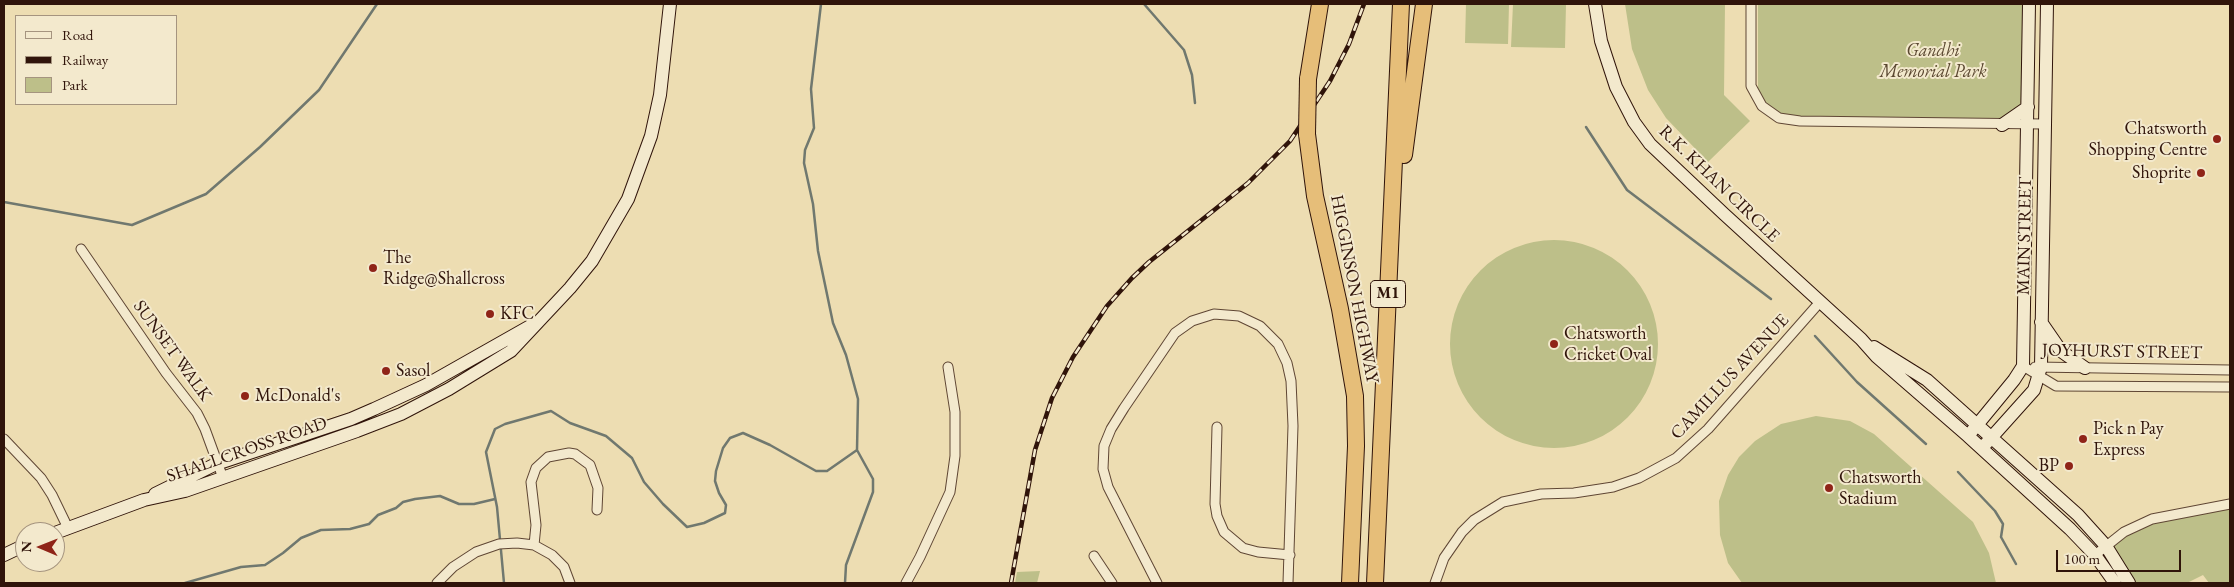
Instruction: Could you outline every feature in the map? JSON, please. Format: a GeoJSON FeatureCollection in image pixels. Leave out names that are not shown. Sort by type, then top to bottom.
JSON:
{"type":"FeatureCollection","features":[{"type":"Feature","properties":{"kind":"highway","name":"HIGGINSON HIGHWAY"},"geometry":{"type":"LineString","coordinates":[[1320,4],[1308,79],[1307,134],[1315,196],[1340,309],[1355,396],[1356,446],[1350,583]]}},
{"type":"Feature","properties":{"kind":"highway","name":"HIGGINSON HIGHWAY"},"geometry":{"type":"LineString","coordinates":[[1375,583],[1401,4]]}},
{"type":"Feature","properties":{"kind":"highway"},"geometry":{"type":"LineString","coordinates":[[1388,293],[1424,4]]}},
{"type":"Feature","properties":{"kind":"street","name":"SHALLCROSS ROAD"},"geometry":{"type":"LineString","coordinates":[[144,500],[167,496],[223,478],[329,442],[400,414],[449,389],[511,351],[570,288],[592,261],[628,199],[651,136],[660,95],[670,4]]}},
{"type":"Feature","properties":{"kind":"street","name":"R.K. KHAN CIRCLE"},"geometry":{"type":"LineString","coordinates":[[1595,4],[1606,57],[1616,88],[1639,130],[1669,164],[1861,339],[1877,357],[1982,448],[2095,554],[2115,583]]}},
{"type":"Feature","properties":{"kind":"street","name":"R.K. KHAN CIRCLE"},"geometry":{"type":"LineString","coordinates":[[1598,23],[1600,4]]}},
{"type":"Feature","properties":{"kind":"street"},"geometry":{"type":"LineString","coordinates":[[1751,4],[1751,86],[1762,106],[1779,118],[1800,121],[2002,125],[2044,124]]}},
{"type":"Feature","properties":{"kind":"street","name":"MAIN STREET"},"geometry":{"type":"LineString","coordinates":[[2022,366],[2029,4]]}},
{"type":"Feature","properties":{"kind":"street","name":"MAIN STREET"},"geometry":{"type":"LineString","coordinates":[[1982,448],[2034,390],[2040,372],[2047,4]]}},
{"type":"Feature","properties":{"kind":"street"},"geometry":{"type":"LineString","coordinates":[[2002,125],[2028,107]]}},
{"type":"Feature","properties":{"kind":"street","name":"SUNSET WALK"},"geometry":{"type":"LineString","coordinates":[[81,249],[166,374],[197,413],[223,478]]}},
{"type":"Feature","properties":{"kind":"street","name":"CAMILLUS AVENUE"},"geometry":{"type":"LineString","coordinates":[[1435,583],[1444,558],[1462,532],[1474,520],[1503,502],[1533,496],[1574,493],[1613,487],[1639,478],[1676,458],[1708,429],[1820,302]]}},
{"type":"Feature","properties":{"kind":"street"},"geometry":{"type":"LineString","coordinates":[[1157,583],[1108,487],[1103,469],[1104,446],[1111,429],[1170,338],[1183,326],[1192,321],[1214,314],[1239,316],[1260,326],[1278,344],[1287,363],[1291,381],[1293,426],[1288,583]]}},
{"type":"Feature","properties":{"kind":"street","name":"SHALLCROSS ROAD"},"geometry":{"type":"LineString","coordinates":[[65,529],[144,500],[216,464],[374,409],[426,385],[538,322]]}},
{"type":"Feature","properties":{"kind":"street"},"geometry":{"type":"LineString","coordinates":[[2041,322],[2061,351],[2085,368]]}},
{"type":"Feature","properties":{"kind":"street","name":"R.K. KHAN CIRCLE"},"geometry":{"type":"LineString","coordinates":[[1861,339],[1927,380],[1992,436],[2078,515],[2106,546],[2130,583]]}},
{"type":"Feature","properties":{"kind":"street"},"geometry":{"type":"LineString","coordinates":[[1968,436],[2014,380],[2022,366]]}},
{"type":"Feature","properties":{"kind":"street","name":"JOYHURST STREET"},"geometry":{"type":"LineString","coordinates":[[2022,366],[2040,372],[2056,386]]}},
{"type":"Feature","properties":{"kind":"street"},"geometry":{"type":"LineString","coordinates":[[906,583],[920,558],[950,492],[955,456],[955,412],[948,367]]}},
{"type":"Feature","properties":{"kind":"street","name":"JOYHURST STREET"},"geometry":{"type":"LineString","coordinates":[[2040,372],[2085,368],[2230,370]]}},
{"type":"Feature","properties":{"kind":"street","name":"JOYHURST STREET"},"geometry":{"type":"LineString","coordinates":[[2034,390],[2056,386],[2230,387]]}},
{"type":"Feature","properties":{"kind":"street"},"geometry":{"type":"LineString","coordinates":[[1217,427],[1215,504],[1217,516],[1224,532],[1243,548],[1258,552],[1290,555]]}},
{"type":"Feature","properties":{"kind":"street"},"geometry":{"type":"LineString","coordinates":[[4,439],[41,478],[52,495],[68,528]]}},
{"type":"Feature","properties":{"kind":"street"},"geometry":{"type":"LineString","coordinates":[[534,545],[536,525],[531,482],[536,468],[548,457],[569,453],[575,454],[590,465],[598,488],[597,510]]}},
{"type":"Feature","properties":{"kind":"street"},"geometry":{"type":"LineString","coordinates":[[2095,554],[2124,532],[2152,519],[2230,504]]}},
{"type":"Feature","properties":{"kind":"street"},"geometry":{"type":"LineString","coordinates":[[437,583],[443,575],[463,559],[486,547],[517,543],[534,545],[544,550],[559,562],[570,583]]}},
{"type":"Feature","properties":{"kind":"street"},"geometry":{"type":"LineString","coordinates":[[1094,556],[1112,583]]}},
{"type":"Feature","properties":{"kind":"green space"},"geometry":{"type":"Polygon","coordinates":[[[1466,4],[1509,4],[1508,44],[1465,43],[1466,4]]]}},
{"type":"Feature","properties":{"kind":"green space"},"geometry":{"type":"Polygon","coordinates":[[[1513,4],[1566,4],[1565,48],[1511,47],[1513,4]]]}},
{"type":"Feature","properties":{"kind":"green space"},"geometry":{"type":"Polygon","coordinates":[[[1625,4],[1725,4],[1724,95],[1750,121],[1708,162],[1666,118],[1648,90],[1632,49],[1625,4]]]}},
{"type":"Feature","properties":{"kind":"green space","name":"Gandhi Memorial Park"},"geometry":{"type":"Polygon","coordinates":[[[1758,4],[2023,4],[2021,108],[2004,119],[1790,117],[1776,112],[1765,103],[1758,93],[1758,4]]]}},
{"type":"Feature","properties":{"kind":"green space","name":"Chatsworth Cricket Oval"},"geometry":{"type":"Polygon","coordinates":[[[1554,240],[1574,242],[1594,248],[1620,264],[1634,278],[1650,304],[1656,324],[1658,344],[1656,364],[1650,384],[1634,410],[1620,424],[1594,440],[1574,446],[1554,448],[1534,446],[1514,440],[1488,424],[1474,410],[1458,384],[1452,364],[1450,344],[1452,324],[1458,304],[1474,278],[1488,264],[1514,248],[1534,242],[1554,240]]]}},
{"type":"Feature","properties":{"kind":"green space","name":"Chatsworth Stadium"},"geometry":{"type":"Polygon","coordinates":[[[1816,416],[1850,421],[1874,434],[1973,522],[1989,553],[1996,583],[1742,583],[1728,563],[1720,535],[1719,501],[1728,475],[1739,457],[1755,441],[1781,424],[1816,416]]]}},
{"type":"Feature","properties":{"kind":"green space"},"geometry":{"type":"Polygon","coordinates":[[[2230,503],[2230,583],[2209,583],[2203,575],[2187,583],[2130,583],[2106,546],[2147,521],[2230,503]]]}},
{"type":"Feature","properties":{"kind":"green space"},"geometry":{"type":"Polygon","coordinates":[[[1040,571],[1037,583],[1015,583],[1017,572],[1040,571]]]}},
{"type":"Feature","properties":{"kind":"waterway"},"geometry":{"type":"LineString","coordinates":[[4,202],[132,225],[206,194],[260,147],[319,90],[377,4]]}},
{"type":"Feature","properties":{"kind":"waterway"},"geometry":{"type":"LineString","coordinates":[[821,4],[811,89],[814,128],[805,150],[804,163],[813,204],[818,251],[833,323],[846,355],[858,399],[857,450],[873,479],[873,492],[846,565],[845,583]]}},
{"type":"Feature","properties":{"kind":"waterway"},"geometry":{"type":"LineString","coordinates":[[1144,4],[1184,50],[1192,75],[1195,103]]}},
{"type":"Feature","properties":{"kind":"waterway"},"geometry":{"type":"LineString","coordinates":[[1586,127],[1627,190],[1771,299]]}},
{"type":"Feature","properties":{"kind":"waterway"},"geometry":{"type":"LineString","coordinates":[[1815,336],[1857,382],[1926,444]]}},
{"type":"Feature","properties":{"kind":"waterway"},"geometry":{"type":"LineString","coordinates":[[504,583],[497,507],[486,452],[495,429],[505,424],[551,411],[570,423],[606,436],[632,458],[644,482],[687,527],[704,523],[725,513],[726,505],[715,481],[723,448],[730,438],[743,433],[770,445],[816,471],[827,471],[857,450]]}},
{"type":"Feature","properties":{"kind":"waterway"},"geometry":{"type":"LineString","coordinates":[[1958,472],[1995,511],[2003,524],[2001,537],[2016,564]]}},
{"type":"Feature","properties":{"kind":"waterway"},"geometry":{"type":"LineString","coordinates":[[185,583],[241,567],[265,565],[301,538],[321,530],[350,529],[369,524],[378,515],[396,508],[403,502],[440,496],[459,504],[474,504],[495,499]]}},
{"type":"Feature","properties":{"kind":"railway"},"geometry":{"type":"LineString","coordinates":[[1011,583],[1035,450],[1052,398],[1073,357],[1107,306],[1132,278],[1149,262],[1248,183],[1290,141],[1330,81],[1349,44],[1364,4]]}},
{"type":"Feature","properties":{"kind":"place","name":"Chatsworth Shopping Centre"},"geometry":{"type":"Point","coordinates":[2217,139]}},
{"type":"Feature","properties":{"kind":"place","name":"Shoprite"},"geometry":{"type":"Point","coordinates":[2201,173]}},
{"type":"Feature","properties":{"kind":"place","name":"The Ridge@Shallcross"},"geometry":{"type":"Point","coordinates":[373,268]}},
{"type":"Feature","properties":{"kind":"place","name":"KFC"},"geometry":{"type":"Point","coordinates":[490,314]}},
{"type":"Feature","properties":{"kind":"place","name":"Chatsworth Cricket Oval"},"geometry":{"type":"Point","coordinates":[1554,344]}},
{"type":"Feature","properties":{"kind":"place","name":"Sasol"},"geometry":{"type":"Point","coordinates":[386,371]}},
{"type":"Feature","properties":{"kind":"place","name":"McDonald's"},"geometry":{"type":"Point","coordinates":[245,396]}},
{"type":"Feature","properties":{"kind":"place","name":"Pick n Pay Express"},"geometry":{"type":"Point","coordinates":[2083,439]}},
{"type":"Feature","properties":{"kind":"place","name":"BP"},"geometry":{"type":"Point","coordinates":[2069,466]}},
{"type":"Feature","properties":{"kind":"place","name":"Chatsworth Stadium"},"geometry":{"type":"Point","coordinates":[1829,488]}}]}
